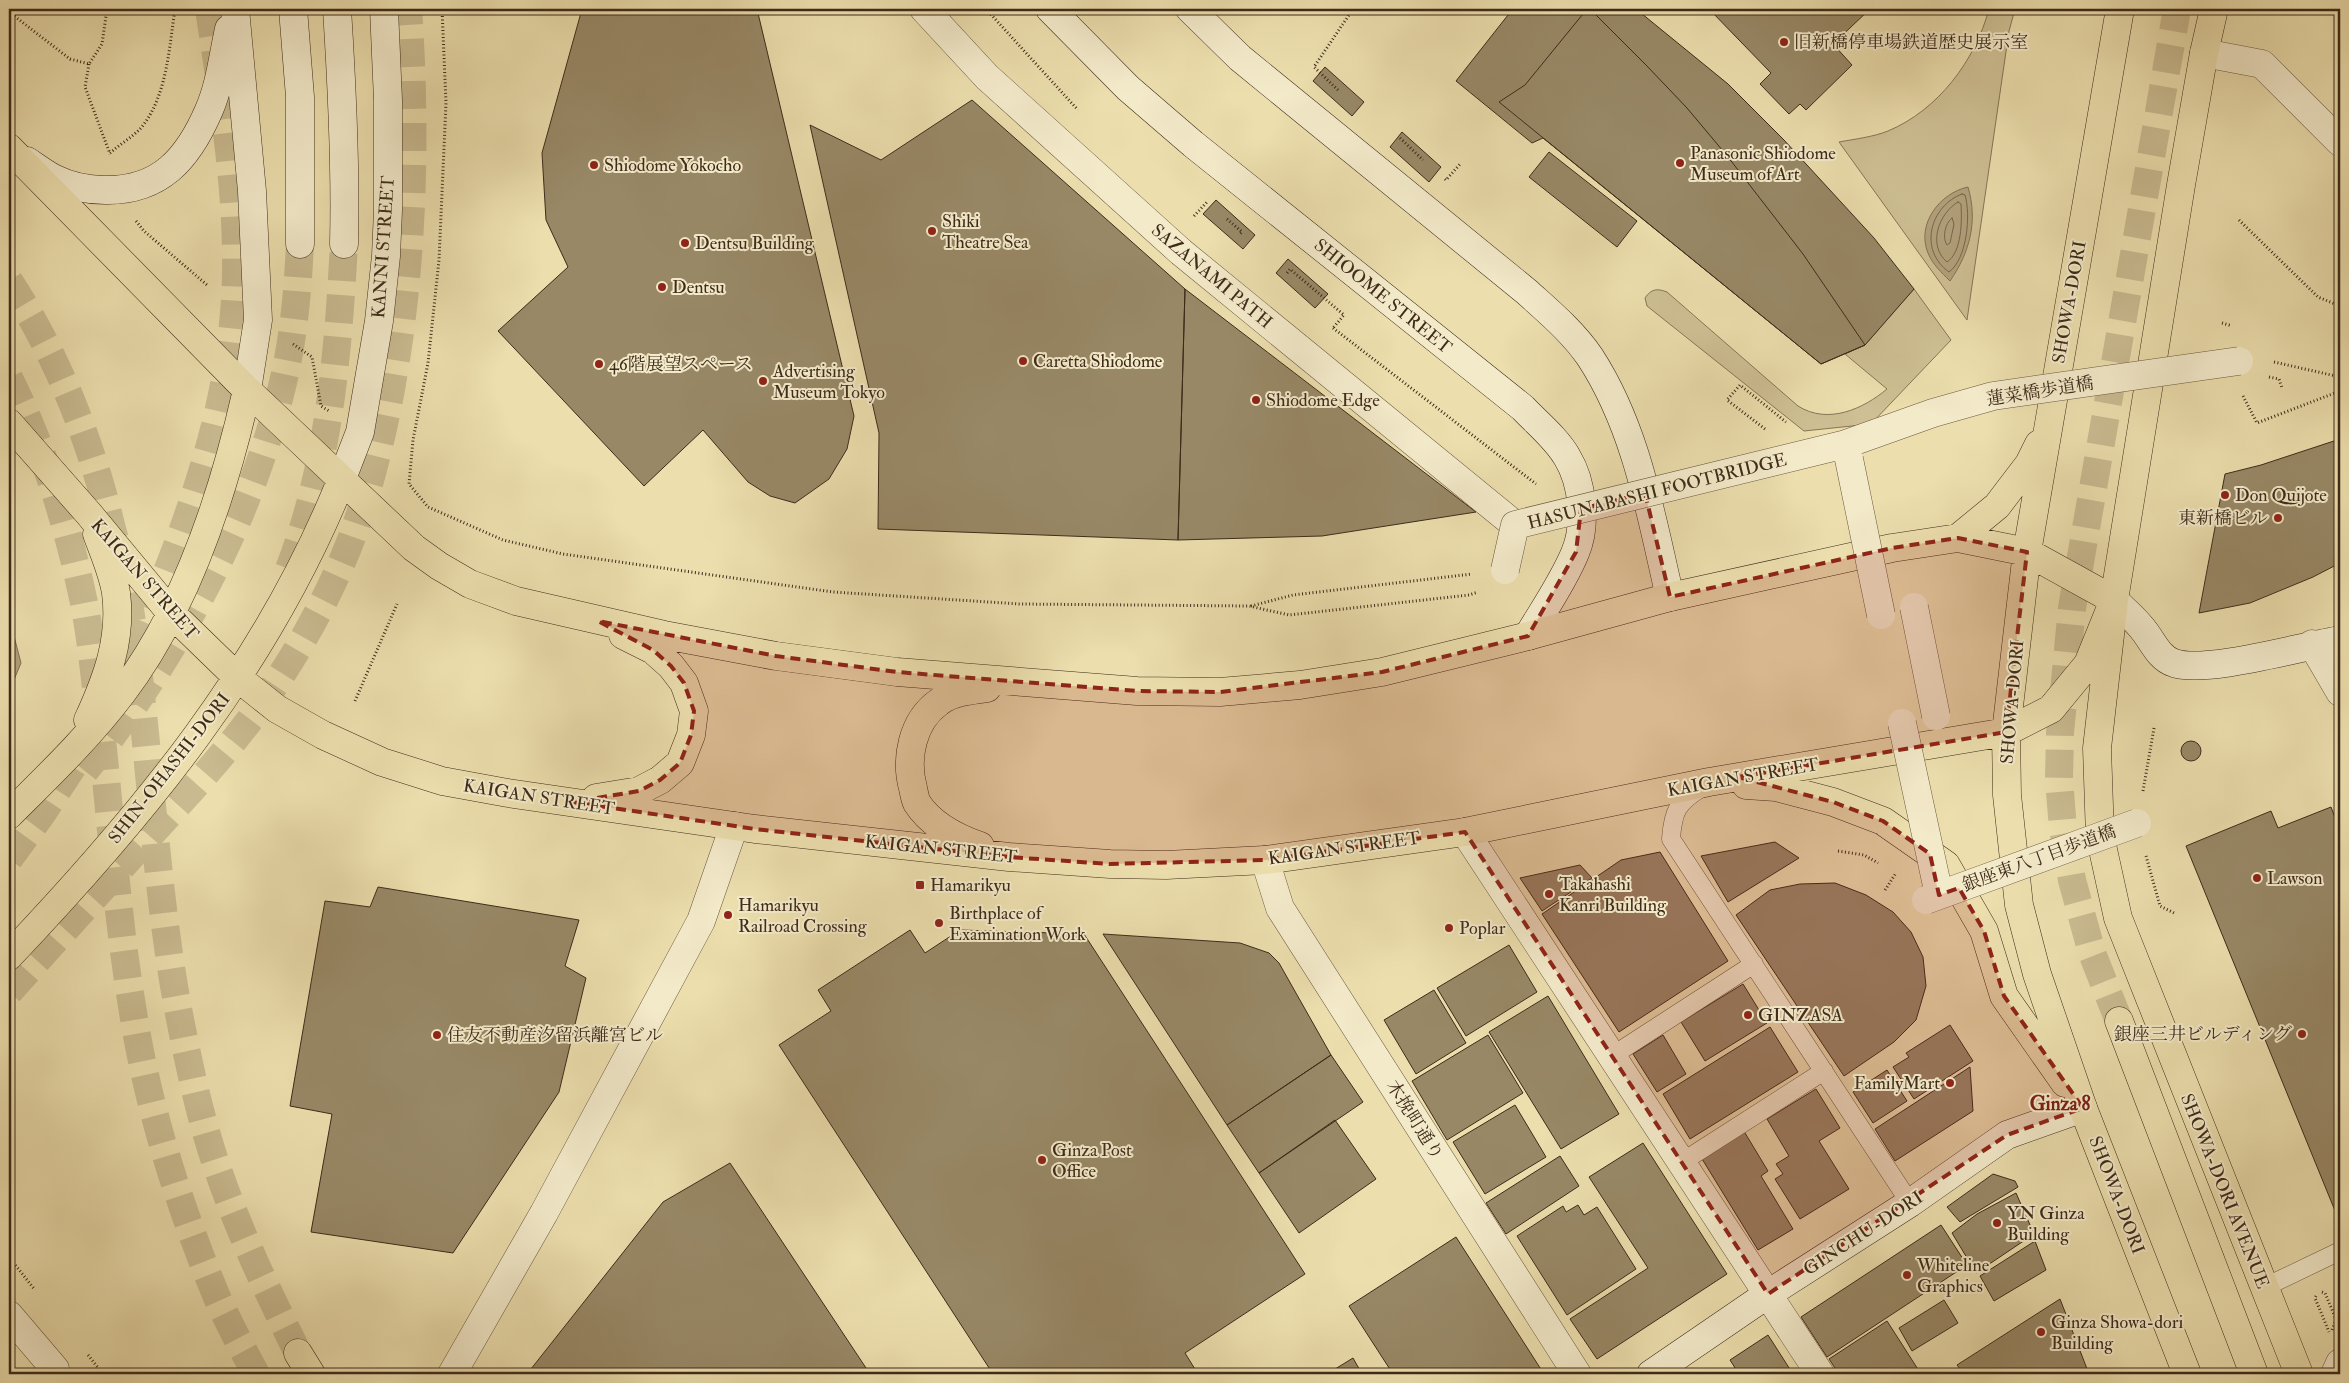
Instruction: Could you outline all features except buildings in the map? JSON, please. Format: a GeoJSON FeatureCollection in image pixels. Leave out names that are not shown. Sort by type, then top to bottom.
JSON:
{"type":"FeatureCollection","features":[{"type":"Feature","properties":{"kind":"main road","name":"SHOWA-DORI"},"geometry":{"type":"LineString","coordinates":[[2120,9],[2027,552],[2006,732],[2007,803],[2019,905],[2037,974],[2083,1108],[2187,1374]]}},
{"type":"Feature","properties":{"kind":"main road"},"geometry":{"type":"LineString","coordinates":[[10,150],[247,390],[341,481],[414,548],[438,566],[470,584],[516,601],[598,621],[776,656],[897,672],[1026,683],[1137,691],[1220,692],[1300,685],[1382,672],[1670,598],[1892,548],[1958,538],[2027,552],[2114,600],[2204,53],[2214,9]]}},
{"type":"Feature","properties":{"kind":"main road"},"geometry":{"type":"LineString","coordinates":[[9,815],[76,749],[122,693],[149,654],[171,613],[220,493],[233,452],[247,390]]}},
{"type":"Feature","properties":{"kind":"main road","name":"KAIGAN STREET"},"geometry":{"type":"LineString","coordinates":[[9,424],[89,514],[171,613],[238,678],[284,713],[323,735],[382,762],[442,781],[572,802],[734,826],[1009,857],[1110,864],[1166,865],[1266,860],[1465,832],[1709,782],[2006,732],[2051,709],[2088,664],[2114,600]]}},
{"type":"Feature","properties":{"kind":"main road"},"geometry":{"type":"LineString","coordinates":[[1958,538],[1997,506],[2029,464],[2048,425]]}},
{"type":"Feature","properties":{"kind":"main road","name":"SHIN-OHASHI-DORI"},"geometry":{"type":"LineString","coordinates":[[9,956],[64,898],[132,819],[191,746],[238,678],[295,581],[320,533],[341,481]]}},
{"type":"Feature","properties":{"kind":"main road"},"geometry":{"type":"LineString","coordinates":[[76,749],[101,692],[113,658],[118,626],[116,592],[89,514]]}},
{"type":"Feature","properties":{"kind":"main road","name":"SHOWA-DORI AVENUE"},"geometry":{"type":"LineString","coordinates":[[2114,600],[2097,748],[2100,836],[2118,918],[2263,1288],[2299,1374]]}},
{"type":"Feature","properties":{"kind":"main road"},"geometry":{"type":"LineString","coordinates":[[572,802],[640,791],[660,780],[680,763],[691,735],[694,711],[684,683],[671,666],[653,650],[598,621]]}},
{"type":"Feature","properties":{"kind":"main road"},"geometry":{"type":"LineString","coordinates":[[1009,857],[959,838],[939,826],[917,803],[908,772],[910,751],[921,720],[939,702],[964,691],[1026,683]]}},
{"type":"Feature","properties":{"kind":"main road"},"geometry":{"type":"LineString","coordinates":[[1709,782],[1776,787],[1833,802],[1883,820],[1946,865],[1984,930],[2004,996],[2083,1108]]}},
{"type":"Feature","properties":{"kind":"main road"},"geometry":{"type":"LineString","coordinates":[[2119,1021],[2254,1374]]}},
{"type":"Feature","properties":{"kind":"street"},"geometry":{"type":"LineString","coordinates":[[10,150],[54,178],[76,187],[93,190],[123,190],[149,183],[167,172],[182,158],[209,110],[218,80],[234,9]]}},
{"type":"Feature","properties":{"kind":"street"},"geometry":{"type":"LineString","coordinates":[[234,9],[252,190],[258,320],[247,390]]}},
{"type":"Feature","properties":{"kind":"street"},"geometry":{"type":"LineString","coordinates":[[293,9],[300,97],[300,244]]}},
{"type":"Feature","properties":{"kind":"street"},"geometry":{"type":"LineString","coordinates":[[337,9],[342,93],[345,194],[344,244]]}},
{"type":"Feature","properties":{"kind":"street","name":"KANNI STREET"},"geometry":{"type":"LineString","coordinates":[[341,481],[360,432],[379,321],[386,256],[388,100],[384,9]]}},
{"type":"Feature","properties":{"kind":"street","name":"SAZANAMI PATH"},"geometry":{"type":"LineString","coordinates":[[924,9],[987,77],[1181,252],[1515,525]]}},
{"type":"Feature","properties":{"kind":"street","name":"SHIOOME STREET"},"geometry":{"type":"LineString","coordinates":[[1050,9],[1128,88],[1193,144],[1523,408],[1550,435],[1568,458],[1579,486],[1582,520],[1576,552],[1528,636]]}},
{"type":"Feature","properties":{"kind":"street"},"geometry":{"type":"LineString","coordinates":[[1190,9],[1240,58],[1527,292],[1566,328],[1589,356],[1609,390],[1639,468],[1670,598]]}},
{"type":"Feature","properties":{"kind":"street"},"geometry":{"type":"LineString","coordinates":[[2204,53],[2262,64],[2340,142]]}},
{"type":"Feature","properties":{"kind":"street","name":"HASUNABASHI FOOTBRIDGE"},"geometry":{"type":"LineString","coordinates":[[1496,580],[1515,525],[1837,446],[1933,413],[1992,396],[2239,361]]}},
{"type":"Feature","properties":{"kind":"street"},"geometry":{"type":"LineString","coordinates":[[1849,459],[1882,614]]}},
{"type":"Feature","properties":{"kind":"street"},"geometry":{"type":"LineString","coordinates":[[2114,600],[2142,627],[2159,652],[2174,663],[2197,665],[2228,662],[2340,640]]}},
{"type":"Feature","properties":{"kind":"street"},"geometry":{"type":"LineString","coordinates":[[1914,607],[1936,716]]}},
{"type":"Feature","properties":{"kind":"street"},"geometry":{"type":"LineString","coordinates":[[2312,644],[2340,692]]}},
{"type":"Feature","properties":{"kind":"street","name":"銀座東八丁目歩道橋"},"geometry":{"type":"LineString","coordinates":[[1902,723],[1938,890],[1934,897],[2137,823]]}},
{"type":"Feature","properties":{"kind":"street"},"geometry":{"type":"LineString","coordinates":[[452,1374],[544,1213],[701,921],[734,826]]}},
{"type":"Feature","properties":{"kind":"street"},"geometry":{"type":"LineString","coordinates":[[1465,832],[1820,1374]]}},
{"type":"Feature","properties":{"kind":"street","name":"木挽町通り"},"geometry":{"type":"LineString","coordinates":[[1266,860],[1280,908],[1577,1374]]}},
{"type":"Feature","properties":{"kind":"street","name":"GINCHU-DORI"},"geometry":{"type":"LineString","coordinates":[[1651,1374],[1768,1294],[1910,1203],[2007,1135],[2083,1108]]}},
{"type":"Feature","properties":{"kind":"street"},"geometry":{"type":"LineString","coordinates":[[9,1315],[55,1369],[48,1374]]}},
{"type":"Feature","properties":{"kind":"street"},"geometry":{"type":"LineString","coordinates":[[2335,1374],[2336,1352]]}},
{"type":"Feature","properties":{"kind":"lane"},"geometry":{"type":"LineString","coordinates":[[1709,782],[1686,798],[1672,817],[1671,839],[1910,1203]]}},
{"type":"Feature","properties":{"kind":"lane"},"geometry":{"type":"LineString","coordinates":[[1612,1056],[1754,964]]}},
{"type":"Feature","properties":{"kind":"lane"},"geometry":{"type":"LineString","coordinates":[[1682,1162],[1824,1071]]}},
{"type":"Feature","properties":{"kind":"lane"},"geometry":{"type":"LineString","coordinates":[[2263,1288],[2340,1250]]}},
{"type":"Feature","properties":{"kind":"path"},"geometry":{"type":"LineString","coordinates":[[107,9],[102,44],[89,64],[85,88],[112,160]]}},
{"type":"Feature","properties":{"kind":"path"},"geometry":{"type":"LineString","coordinates":[[110,153],[140,129],[151,111],[159,93],[165,69],[175,9]]}},
{"type":"Feature","properties":{"kind":"path"},"geometry":{"type":"LineString","coordinates":[[442,9],[446,103],[439,260],[428,363],[414,440],[409,484],[428,507],[503,540],[563,554],[833,592],[1020,604],[1249,606],[1290,615],[1469,595],[1496,580]]}},
{"type":"Feature","properties":{"kind":"path"},"geometry":{"type":"LineString","coordinates":[[986,9],[1081,112]]}},
{"type":"Feature","properties":{"kind":"path"},"geometry":{"type":"LineString","coordinates":[[1341,92],[1314,67],[1353,9]]}},
{"type":"Feature","properties":{"kind":"path"},"geometry":{"type":"LineString","coordinates":[[9,12],[50,46],[70,59],[89,64]]}},
{"type":"Feature","properties":{"kind":"path"},"geometry":{"type":"LineString","coordinates":[[1400,138],[1425,161]]}},
{"type":"Feature","properties":{"kind":"path"},"geometry":{"type":"LineString","coordinates":[[1442,176],[1446,180],[1461,163]]}},
{"type":"Feature","properties":{"kind":"path"},"geometry":{"type":"LineString","coordinates":[[1194,216],[1208,200],[1212,205]]}},
{"type":"Feature","properties":{"kind":"path"},"geometry":{"type":"LineString","coordinates":[[1186,210],[1200,223]]}},
{"type":"Feature","properties":{"kind":"path"},"geometry":{"type":"LineString","coordinates":[[131,214],[144,230],[207,285]]}},
{"type":"Feature","properties":{"kind":"path"},"geometry":{"type":"LineString","coordinates":[[1224,216],[1242,232],[1239,235]]}},
{"type":"Feature","properties":{"kind":"path"},"geometry":{"type":"LineString","coordinates":[[2239,220],[2318,297],[2340,306]]}},
{"type":"Feature","properties":{"kind":"path"},"geometry":{"type":"LineString","coordinates":[[1288,273],[1290,269],[1344,315],[1333,328]]}},
{"type":"Feature","properties":{"kind":"path"},"geometry":{"type":"LineString","coordinates":[[1326,322],[1537,485]]}},
{"type":"Feature","properties":{"kind":"path"},"geometry":{"type":"LineString","coordinates":[[293,344],[312,357],[321,406],[334,415]]}},
{"type":"Feature","properties":{"kind":"path"},"geometry":{"type":"LineString","coordinates":[[2239,361],[2248,356],[2340,377]]}},
{"type":"Feature","properties":{"kind":"path"},"geometry":{"type":"LineString","coordinates":[[2258,423],[2340,391]]}},
{"type":"Feature","properties":{"kind":"path"},"geometry":{"type":"LineString","coordinates":[[1249,606],[1293,595],[1496,580]]}},
{"type":"Feature","properties":{"kind":"path"},"geometry":{"type":"LineString","coordinates":[[355,701],[397,604]]}},
{"type":"Feature","properties":{"kind":"path"},"geometry":{"type":"LineString","coordinates":[[2150,748],[2154,728]]}},
{"type":"Feature","properties":{"kind":"path"},"geometry":{"type":"LineString","coordinates":[[1838,851],[1864,855]]}},
{"type":"Feature","properties":{"kind":"path"},"geometry":{"type":"LineString","coordinates":[[1885,890],[1896,873]]}},
{"type":"Feature","properties":{"kind":"path"},"geometry":{"type":"LineString","coordinates":[[2160,906],[2176,914]]}},
{"type":"Feature","properties":{"kind":"path"},"geometry":{"type":"LineString","coordinates":[[2336,1352],[2322,1353],[2329,1336],[2333,1328],[2336,1319],[2325,1293],[2318,1292],[2315,1298],[2329,1332],[2336,1352]]}},
{"type":"Feature","properties":{"kind":"highlighted area"},"geometry":{"type":"Polygon","coordinates":[[[1645,493],[1670,597],[1892,548],[1958,538],[2027,552],[2006,732],[1738,777],[1833,802],[1883,821],[1930,854],[1939,895],[1959,888],[1984,931],[2004,996],[2083,1108],[2007,1135],[1768,1294],[1465,832],[1265,860],[1110,864],[1009,857],[755,829],[572,802],[639,791],[660,780],[680,763],[691,735],[694,711],[684,683],[671,666],[653,650],[598,621],[776,656],[897,672],[1137,691],[1220,692],[1382,672],[1528,636],[1576,552],[1581,509],[1645,493]]]}},
{"type":"Feature","properties":{"kind":"shaded area"},"geometry":{"type":"Polygon","coordinates":[[[1989,9],[2015,9],[2009,31],[1967,320],[1839,142],[1888,131],[1906,122],[1938,97],[1964,65],[1983,28],[1989,9]]]}},
{"type":"Feature","properties":{"kind":"shaded area"},"geometry":{"type":"Polygon","coordinates":[[[1914,289],[1951,340],[1871,424],[1804,431],[1647,306],[1645,298],[1654,290],[1667,292],[1798,406],[1809,412],[1833,414],[1845,412],[1867,403],[1887,389],[1845,354],[1865,345],[1914,289]]]}},
{"type":"Feature","properties":{"kind":"water"},"geometry":{"type":"Polygon","coordinates":[[[1968,187],[1972,212],[1970,236],[1963,259],[1950,281],[1928,253],[1925,231],[1933,211],[1940,203],[1958,190],[1968,187]]]}},
{"type":"Feature","properties":{"kind":"water"},"geometry":{"type":"Polygon","coordinates":[[[9,617],[21,663],[9,692],[9,617]]]}},
{"type":"Feature","properties":{"kind":"tunnel"},"geometry":{"type":"LineString","coordinates":[[118,687],[163,583],[183,530],[201,476],[216,421],[227,366],[234,310],[235,222],[227,130],[209,9]]}},
{"type":"Feature","properties":{"kind":"tunnel"},"geometry":{"type":"LineString","coordinates":[[9,992],[190,792],[225,752],[257,710],[273,688],[314,619],[338,571],[352,537],[372,475],[387,410],[398,344],[406,276],[411,208],[412,140],[408,9]]}},
{"type":"Feature","properties":{"kind":"tunnel"},"geometry":{"type":"LineString","coordinates":[[2119,1021],[2092,953],[2072,880],[2063,829],[2059,779],[2060,733],[2072,608],[2177,9]]}},
{"type":"Feature","properties":{"kind":"tunnel"},"geometry":{"type":"LineString","coordinates":[[85,771],[152,679],[182,630],[210,579],[234,527],[256,473],[274,419],[287,364],[296,304],[300,244]]}},
{"type":"Feature","properties":{"kind":"tunnel"},"geometry":{"type":"LineString","coordinates":[[289,569],[303,530],[314,490],[329,409],[335,368],[344,244]]}},
{"type":"Feature","properties":{"kind":"tunnel"},"geometry":{"type":"LineString","coordinates":[[9,281],[27,310],[58,369],[83,432],[104,496],[126,584],[141,691],[170,961],[191,1072],[205,1130],[235,1215],[298,1353]]}},
{"type":"Feature","properties":{"kind":"tunnel"},"geometry":{"type":"LineString","coordinates":[[9,378],[32,429],[51,481],[68,535],[84,602],[102,736],[126,968],[138,1043],[155,1117],[165,1153],[202,1260],[216,1295],[256,1374]]}},
{"type":"Feature","properties":{"kind":"tunnel"},"geometry":{"type":"LineString","coordinates":[[9,859],[42,814],[89,742]]}},
{"type":"Feature","properties":{"kind":"place","name":"旧新橋停車場鉄道歴史展示室"},"geometry":{"type":"Point","coordinates":[1784,42]}},
{"type":"Feature","properties":{"kind":"place","name":"Panasonic Shiodome Museum of Art"},"geometry":{"type":"Point","coordinates":[1680,163]}},
{"type":"Feature","properties":{"kind":"place","name":"Shiodome Yokocho"},"geometry":{"type":"Point","coordinates":[594,165]}},
{"type":"Feature","properties":{"kind":"place","name":"Shiki Theatre Sea"},"geometry":{"type":"Point","coordinates":[932,231]}},
{"type":"Feature","properties":{"kind":"place","name":"Dentsu Building"},"geometry":{"type":"Point","coordinates":[685,243]}},
{"type":"Feature","properties":{"kind":"place","name":"Dentsu"},"geometry":{"type":"Point","coordinates":[662,287]}},
{"type":"Feature","properties":{"kind":"place","name":"Caretta Shiodome"},"geometry":{"type":"Point","coordinates":[1023,361]}},
{"type":"Feature","properties":{"kind":"place","name":"46階展望スペース"},"geometry":{"type":"Point","coordinates":[599,364]}},
{"type":"Feature","properties":{"kind":"place","name":"Advertising Museum Tokyo"},"geometry":{"type":"Point","coordinates":[763,381]}},
{"type":"Feature","properties":{"kind":"place","name":"Shiodome Edge"},"geometry":{"type":"Point","coordinates":[1256,400]}},
{"type":"Feature","properties":{"kind":"place","name":"Don Quijote"},"geometry":{"type":"Point","coordinates":[2225,495]}},
{"type":"Feature","properties":{"kind":"place","name":"東新橋ビル"},"geometry":{"type":"Point","coordinates":[2278,518]}},
{"type":"Feature","properties":{"kind":"place","name":"Lawson"},"geometry":{"type":"Point","coordinates":[2257,878]}},
{"type":"Feature","properties":{"kind":"place","name":"Hamarikyu"},"geometry":{"type":"Point","coordinates":[920,885]}},
{"type":"Feature","properties":{"kind":"place","name":"Takahashi Kanri Building"},"geometry":{"type":"Point","coordinates":[1549,894]}},
{"type":"Feature","properties":{"kind":"place","name":"Hamarikyu Railroad Crossing"},"geometry":{"type":"Point","coordinates":[728,915]}},
{"type":"Feature","properties":{"kind":"place","name":"Birthplace of Examination Work"},"geometry":{"type":"Point","coordinates":[939,923]}},
{"type":"Feature","properties":{"kind":"place","name":"Poplar"},"geometry":{"type":"Point","coordinates":[1449,928]}},
{"type":"Feature","properties":{"kind":"place","name":"GINZASA"},"geometry":{"type":"Point","coordinates":[1748,1015]}},
{"type":"Feature","properties":{"kind":"place","name":"銀座三井ビルディング"},"geometry":{"type":"Point","coordinates":[2302,1034]}},
{"type":"Feature","properties":{"kind":"place","name":"住友不動産汐留浜離宮ビル"},"geometry":{"type":"Point","coordinates":[437,1035]}},
{"type":"Feature","properties":{"kind":"place","name":"FamilyMart"},"geometry":{"type":"Point","coordinates":[1950,1083]}},
{"type":"Feature","properties":{"kind":"place","name":"Ginza Post Office"},"geometry":{"type":"Point","coordinates":[1042,1160]}},
{"type":"Feature","properties":{"kind":"place","name":"YN Ginza Building"},"geometry":{"type":"Point","coordinates":[1997,1223]}},
{"type":"Feature","properties":{"kind":"place","name":"Whiteline Graphics"},"geometry":{"type":"Point","coordinates":[1907,1275]}},
{"type":"Feature","properties":{"kind":"place","name":"Ginza Showa-dori Building"},"geometry":{"type":"Point","coordinates":[2041,1332]}},
{"type":"Feature","properties":{"kind":"district","name":"Ginza 8"},"geometry":{"type":"Point","coordinates":[2060,1103]}}]}
